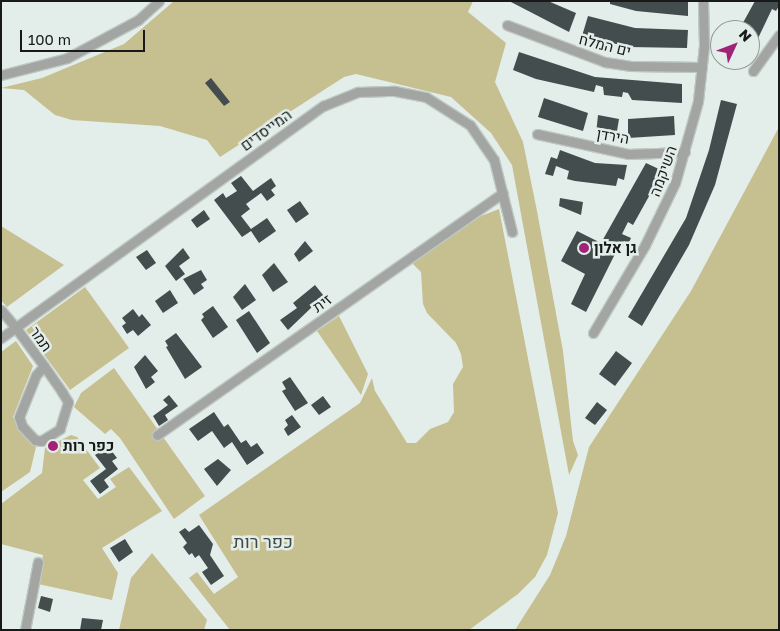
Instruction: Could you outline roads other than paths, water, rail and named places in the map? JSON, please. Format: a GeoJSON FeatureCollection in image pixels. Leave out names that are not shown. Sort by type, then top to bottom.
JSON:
{"type":"FeatureCollection","features":[{"type":"Feature","properties":{"kind":"street"},"geometry":{"type":"LineString","coordinates":[[1,75],[67,58],[138,20],[159,1]]}},
{"type":"Feature","properties":{"kind":"street","name":"השיקמה"},"geometry":{"type":"LineString","coordinates":[[593,333],[661,216],[685,152],[698,101],[702,67],[703,1]]}},
{"type":"Feature","properties":{"kind":"street","name":"ים המלח"},"geometry":{"type":"LineString","coordinates":[[507,25],[605,62],[630,66],[702,67]]}},
{"type":"Feature","properties":{"kind":"street"},"geometry":{"type":"LineString","coordinates":[[753,71],[779,35]]}},
{"type":"Feature","properties":{"kind":"street","name":"המייסדים"},"geometry":{"type":"LineString","coordinates":[[1,338],[298,123],[342,96],[375,90],[395,91],[426,97],[454,112],[470,125],[489,151],[503,193],[512,232]]}},
{"type":"Feature","properties":{"kind":"street","name":"הירדן"},"geometry":{"type":"LineString","coordinates":[[537,134],[628,154],[685,152]]}},
{"type":"Feature","properties":{"kind":"street","name":"זית"},"geometry":{"type":"LineString","coordinates":[[157,435],[503,193]]}},
{"type":"Feature","properties":{"kind":"street","name":"תמר"},"geometry":{"type":"LineString","coordinates":[[1,310],[44,366],[68,402],[60,429],[41,441],[35,440],[22,426],[20,417],[36,374],[44,366]]}},
{"type":"Feature","properties":{"kind":"street"},"geometry":{"type":"LineString","coordinates":[[25,630],[38,562]]}},
{"type":"Feature","properties":{"kind":"place","name":"גן אלון"},"geometry":{"type":"Point","coordinates":[584,248]}},
{"type":"Feature","properties":{"kind":"place","name":"כפר רות"},"geometry":{"type":"Point","coordinates":[53,446]}},
{"type":"Feature","properties":{"kind":"district","name":"כפר רות"},"geometry":{"type":"Point","coordinates":[263,541]}}]}
